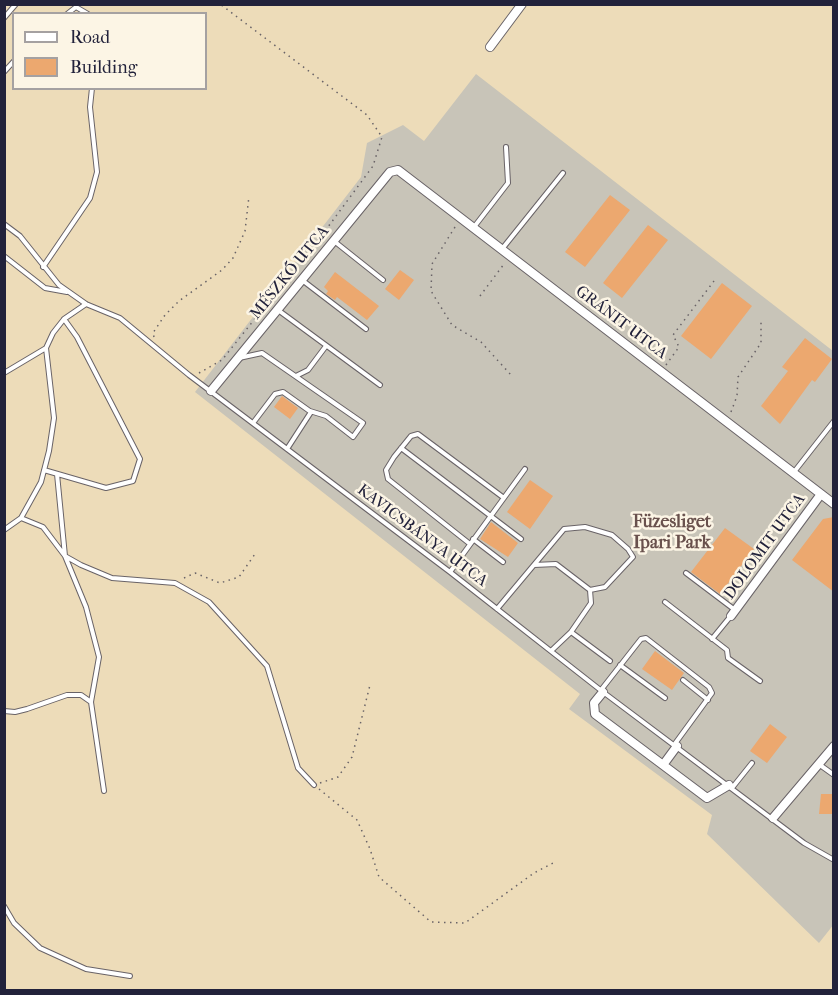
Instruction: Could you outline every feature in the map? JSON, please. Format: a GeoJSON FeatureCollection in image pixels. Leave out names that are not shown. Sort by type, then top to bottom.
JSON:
{"type":"FeatureCollection","features":[{"type":"Feature","properties":{"kind":"street"},"geometry":{"type":"LineString","coordinates":[[489,47],[522,4]]}},
{"type":"Feature","properties":{"kind":"street","name":"GRÁNIT UTCA"},"geometry":{"type":"LineString","coordinates":[[390,172],[398,170],[834,504]]}},
{"type":"Feature","properties":{"kind":"street","name":"MÉSZKŐ UTCA"},"geometry":{"type":"LineString","coordinates":[[211,391],[390,172]]}},
{"type":"Feature","properties":{"kind":"street","name":"DOLOMIT UTCA"},"geometry":{"type":"LineString","coordinates":[[733,613],[821,494]]}},
{"type":"Feature","properties":{"kind":"street"},"geometry":{"type":"LineString","coordinates":[[602,691],[594,703],[595,714],[707,798],[731,787]]}},
{"type":"Feature","properties":{"kind":"street"},"geometry":{"type":"LineString","coordinates":[[663,765],[676,745]]}},
{"type":"Feature","properties":{"kind":"street"},"geometry":{"type":"LineString","coordinates":[[773,818],[834,746]]}},
{"type":"Feature","properties":{"kind":"lane"},"geometry":{"type":"LineString","coordinates":[[4,18],[16,4]]}},
{"type":"Feature","properties":{"kind":"lane"},"geometry":{"type":"LineString","coordinates":[[70,12],[76,7],[85,12]]}},
{"type":"Feature","properties":{"kind":"lane"},"geometry":{"type":"LineString","coordinates":[[43,267],[90,198],[96,172],[90,107],[92,90]]}},
{"type":"Feature","properties":{"kind":"lane"},"geometry":{"type":"LineString","coordinates":[[473,228],[508,183],[506,147]]}},
{"type":"Feature","properties":{"kind":"lane"},"geometry":{"type":"LineString","coordinates":[[502,250],[563,173]]}},
{"type":"Feature","properties":{"kind":"lane","name":"KAVICSBÁNYA UTCA"},"geometry":{"type":"LineString","coordinates":[[4,224],[20,237],[59,285],[86,304],[120,318],[189,375],[450,572],[602,691],[804,843],[834,860]]}},
{"type":"Feature","properties":{"kind":"lane"},"geometry":{"type":"LineString","coordinates":[[333,241],[382,280]]}},
{"type":"Feature","properties":{"kind":"lane"},"geometry":{"type":"LineString","coordinates":[[4,256],[45,288],[69,292]]}},
{"type":"Feature","properties":{"kind":"lane"},"geometry":{"type":"LineString","coordinates":[[302,279],[366,329]]}},
{"type":"Feature","properties":{"kind":"lane"},"geometry":{"type":"LineString","coordinates":[[4,530],[21,518],[41,482],[44,470],[54,418],[46,348],[53,333],[64,319],[86,304]]}},
{"type":"Feature","properties":{"kind":"lane"},"geometry":{"type":"LineString","coordinates":[[277,310],[380,385]]}},
{"type":"Feature","properties":{"kind":"lane"},"geometry":{"type":"LineString","coordinates":[[44,470],[106,488],[133,481],[140,459],[77,337],[64,319]]}},
{"type":"Feature","properties":{"kind":"lane"},"geometry":{"type":"LineString","coordinates":[[295,376],[308,370],[326,346]]}},
{"type":"Feature","properties":{"kind":"lane"},"geometry":{"type":"LineString","coordinates":[[4,373],[46,348]]}},
{"type":"Feature","properties":{"kind":"lane"},"geometry":{"type":"LineString","coordinates":[[238,358],[262,353],[363,423],[353,437],[326,416],[310,411],[284,392],[275,394],[254,423]]}},
{"type":"Feature","properties":{"kind":"lane"},"geometry":{"type":"LineString","coordinates":[[287,449],[310,411]]}},
{"type":"Feature","properties":{"kind":"lane"},"geometry":{"type":"LineString","coordinates":[[793,473],[834,421]]}},
{"type":"Feature","properties":{"kind":"lane"},"geometry":{"type":"LineString","coordinates":[[470,544],[388,479],[386,470],[401,448],[411,436],[418,434],[504,498]]}},
{"type":"Feature","properties":{"kind":"lane"},"geometry":{"type":"LineString","coordinates":[[401,448],[521,539]]}},
{"type":"Feature","properties":{"kind":"lane"},"geometry":{"type":"LineString","coordinates":[[450,572],[525,469]]}},
{"type":"Feature","properties":{"kind":"lane"},"geometry":{"type":"LineString","coordinates":[[57,474],[65,556]]}},
{"type":"Feature","properties":{"kind":"lane"},"geometry":{"type":"LineString","coordinates":[[21,518],[43,527],[65,556],[86,607],[99,657],[91,702],[104,791]]}},
{"type":"Feature","properties":{"kind":"lane"},"geometry":{"type":"LineString","coordinates":[[497,609],[564,529],[585,527],[612,535],[628,549],[633,557],[605,587],[590,590]]}},
{"type":"Feature","properties":{"kind":"lane"},"geometry":{"type":"LineString","coordinates":[[474,539],[503,562]]}},
{"type":"Feature","properties":{"kind":"lane"},"geometry":{"type":"LineString","coordinates":[[65,556],[112,578],[175,583],[209,602],[267,666],[298,768],[314,785]]}},
{"type":"Feature","properties":{"kind":"lane"},"geometry":{"type":"LineString","coordinates":[[534,565],[556,564],[590,590],[591,603],[572,632],[551,651]]}},
{"type":"Feature","properties":{"kind":"lane"},"geometry":{"type":"LineString","coordinates":[[686,573],[733,613],[712,639]]}},
{"type":"Feature","properties":{"kind":"lane"},"geometry":{"type":"LineString","coordinates":[[665,602],[727,650],[728,658],[760,681]]}},
{"type":"Feature","properties":{"kind":"lane"},"geometry":{"type":"LineString","coordinates":[[572,632],[610,661]]}},
{"type":"Feature","properties":{"kind":"lane"},"geometry":{"type":"LineString","coordinates":[[602,691],[641,639],[646,638],[709,687],[712,693],[676,745]]}},
{"type":"Feature","properties":{"kind":"lane"},"geometry":{"type":"LineString","coordinates":[[620,665],[665,698]]}},
{"type":"Feature","properties":{"kind":"lane"},"geometry":{"type":"LineString","coordinates":[[683,680],[708,700]]}},
{"type":"Feature","properties":{"kind":"lane"},"geometry":{"type":"LineString","coordinates":[[4,711],[15,712],[27,709],[67,695],[81,695],[91,702]]}},
{"type":"Feature","properties":{"kind":"lane"},"geometry":{"type":"LineString","coordinates":[[731,787],[752,763]]}},
{"type":"Feature","properties":{"kind":"lane"},"geometry":{"type":"LineString","coordinates":[[820,765],[834,775]]}},
{"type":"Feature","properties":{"kind":"lane"},"geometry":{"type":"LineString","coordinates":[[4,906],[14,923],[40,948],[86,969],[130,976]]}},
{"type":"Feature","properties":{"kind":"path"},"geometry":{"type":"LineString","coordinates":[[189,375],[212,368],[222,360],[325,231],[373,166],[382,137],[367,115],[220,4]]}},
{"type":"Feature","properties":{"kind":"path"},"geometry":{"type":"LineString","coordinates":[[155,347],[153,333],[165,315],[179,301],[222,270],[233,258],[245,231],[249,196]]}},
{"type":"Feature","properties":{"kind":"path"},"geometry":{"type":"LineString","coordinates":[[460,218],[432,264],[431,291],[452,325],[481,342],[511,375]]}},
{"type":"Feature","properties":{"kind":"path"},"geometry":{"type":"LineString","coordinates":[[480,296],[510,256]]}},
{"type":"Feature","properties":{"kind":"path"},"geometry":{"type":"LineString","coordinates":[[662,371],[679,347],[673,335],[714,280]]}},
{"type":"Feature","properties":{"kind":"path"},"geometry":{"type":"LineString","coordinates":[[728,422],[737,396],[738,377],[761,343],[761,322]]}},
{"type":"Feature","properties":{"kind":"path"},"geometry":{"type":"LineString","coordinates":[[175,583],[195,573],[220,583],[239,577],[255,554]]}},
{"type":"Feature","properties":{"kind":"path"},"geometry":{"type":"LineString","coordinates":[[314,785],[338,777],[352,758],[370,686]]}},
{"type":"Feature","properties":{"kind":"path"},"geometry":{"type":"LineString","coordinates":[[314,785],[357,820],[379,877],[431,922],[465,923],[534,873],[555,862]]}},
{"type":"Feature","properties":{"kind":"shaded area"},"geometry":{"type":"Polygon","coordinates":[[[476,74],[833,351],[834,924],[819,943],[707,834],[712,815],[569,709],[580,694],[195,392],[361,177],[367,143],[403,125],[424,141],[476,74]]]}},
{"type":"Feature","properties":{"kind":"building"},"geometry":{"type":"Polygon","coordinates":[[[610,195],[630,210],[585,267],[565,252],[610,195]]]}},
{"type":"Feature","properties":{"kind":"building"},"geometry":{"type":"Polygon","coordinates":[[[648,225],[668,240],[622,298],[603,283],[648,225]]]}},
{"type":"Feature","properties":{"kind":"building"},"geometry":{"type":"Polygon","coordinates":[[[400,270],[414,280],[399,300],[385,289],[400,270]]]}},
{"type":"Feature","properties":{"kind":"building"},"geometry":{"type":"Polygon","coordinates":[[[335,272],[379,306],[367,320],[337,297],[335,300],[326,294],[328,291],[324,287],[335,272]]]}},
{"type":"Feature","properties":{"kind":"building"},"geometry":{"type":"Polygon","coordinates":[[[722,283],[752,306],[711,359],[681,336],[722,283]]]}},
{"type":"Feature","properties":{"kind":"building"},"geometry":{"type":"Polygon","coordinates":[[[805,338],[832,359],[815,382],[812,380],[780,424],[761,406],[788,371],[782,367],[805,338]]]}},
{"type":"Feature","properties":{"kind":"building"},"geometry":{"type":"Polygon","coordinates":[[[282,396],[298,408],[290,419],[274,407],[282,396]]]}},
{"type":"Feature","properties":{"kind":"building"},"geometry":{"type":"Polygon","coordinates":[[[530,480],[553,496],[530,529],[507,512],[530,480]]]}},
{"type":"Feature","properties":{"kind":"building"},"geometry":{"type":"Polygon","coordinates":[[[834,517],[834,592],[792,560],[823,519],[834,517]]]}},
{"type":"Feature","properties":{"kind":"building"},"geometry":{"type":"Polygon","coordinates":[[[491,522],[518,543],[508,557],[480,539],[491,522]]]}},
{"type":"Feature","properties":{"kind":"building"},"geometry":{"type":"Polygon","coordinates":[[[725,528],[754,549],[720,594],[691,572],[725,528]]]}},
{"type":"Feature","properties":{"kind":"building"},"geometry":{"type":"Polygon","coordinates":[[[655,651],[684,673],[672,690],[642,669],[655,651]]]}},
{"type":"Feature","properties":{"kind":"building"},"geometry":{"type":"Polygon","coordinates":[[[770,724],[787,737],[767,763],[750,751],[770,724]]]}},
{"type":"Feature","properties":{"kind":"building"},"geometry":{"type":"Polygon","coordinates":[[[821,794],[834,794],[834,814],[819,814],[821,794]]]}},
{"type":"Feature","properties":{"kind":"district","name":"Füzesliget Ipari Park"},"geometry":{"type":"Point","coordinates":[672,533]}}]}
